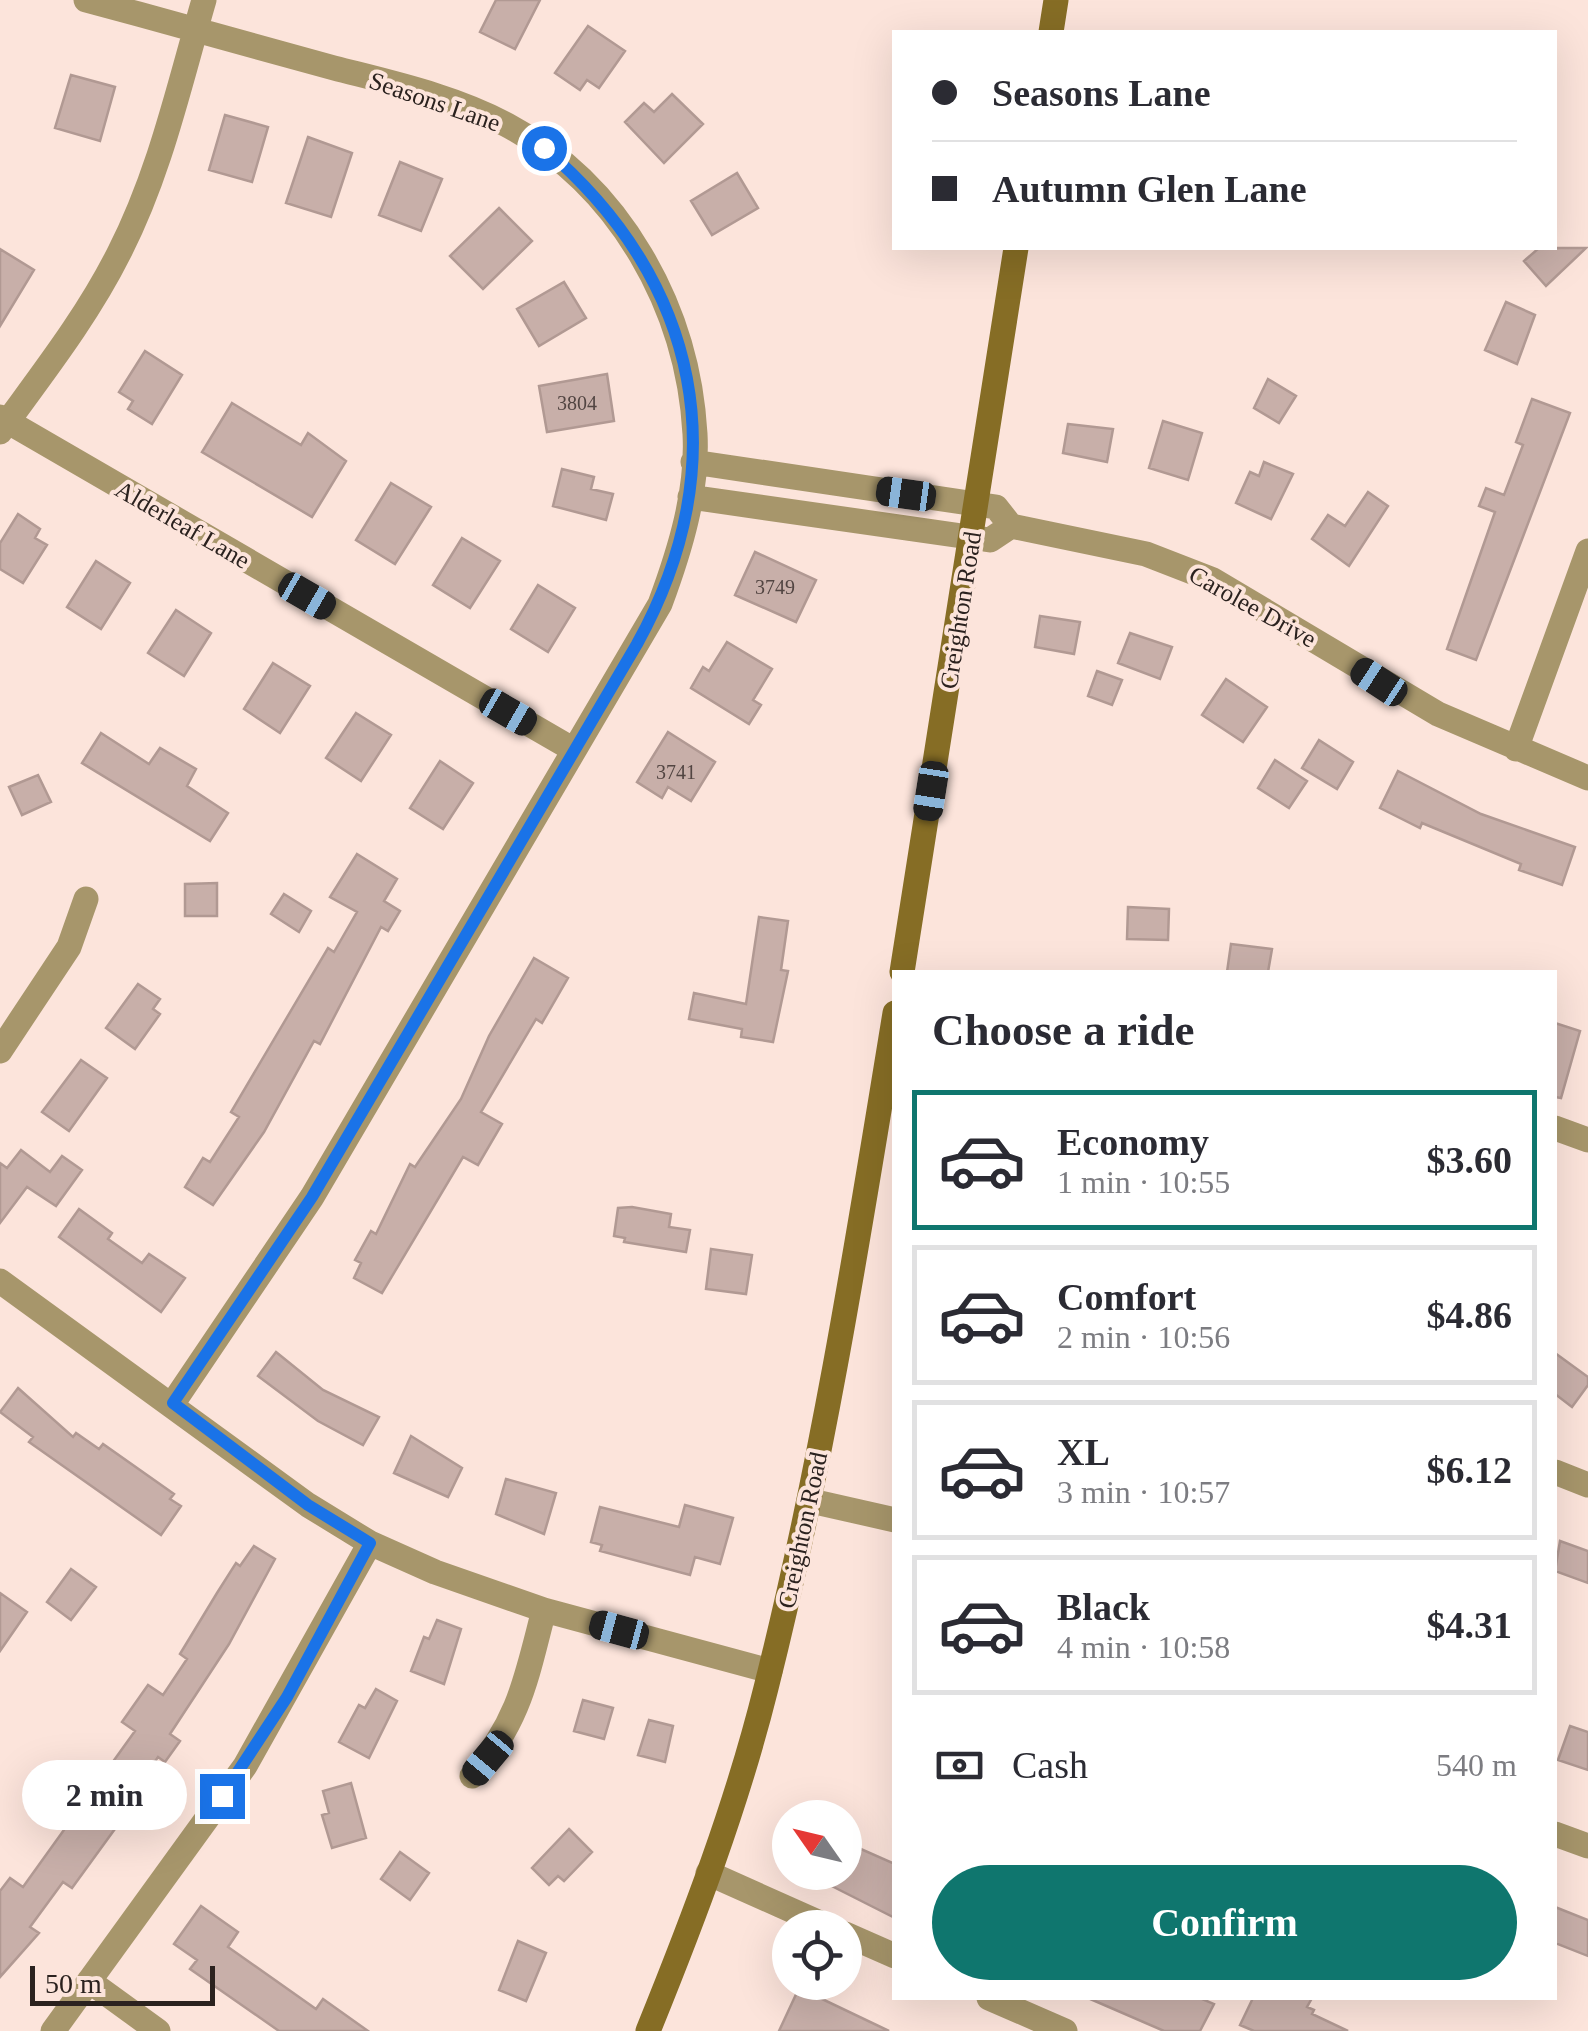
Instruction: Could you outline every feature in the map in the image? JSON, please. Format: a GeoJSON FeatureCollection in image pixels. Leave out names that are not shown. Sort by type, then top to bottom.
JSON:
{"type":"FeatureCollection","features":[{"type":"Feature","properties":{"kind":"main road"},"geometry":{"type":"LineString","coordinates":[[1051,30],[1056,0]]}},
{"type":"Feature","properties":{"kind":"main road","name":"Creighton Road"},"geometry":{"type":"LineString","coordinates":[[902,970],[1016,250]]}},
{"type":"Feature","properties":{"kind":"main road","name":"Creighton Road"},"geometry":{"type":"LineString","coordinates":[[648,2031],[708,1873],[770,1671],[810,1501],[892,1030]]}},
{"type":"Feature","properties":{"kind":"street","name":"Seasons Lane"},"geometry":{"type":"LineString","coordinates":[[86,0],[472,108],[544,148],[609,209],[660,289],[678,335],[689,385],[693,462],[690,497],[660,604],[312,1197],[173,1403]]}},
{"type":"Feature","properties":{"kind":"street"},"geometry":{"type":"LineString","coordinates":[[2,423],[61,347],[118,254],[161,154],[204,0]]}},
{"type":"Feature","properties":{"kind":"street","name":"Alderleaf Lane"},"geometry":{"type":"LineString","coordinates":[[2,423],[574,750]]}},
{"type":"Feature","properties":{"kind":"street"},"geometry":{"type":"LineString","coordinates":[[693,462],[976,504]]}},
{"type":"Feature","properties":{"kind":"street"},"geometry":{"type":"LineString","coordinates":[[690,497],[972,537]]}},
{"type":"Feature","properties":{"kind":"street","name":"Carolee Drive"},"geometry":{"type":"LineString","coordinates":[[976,504],[996,508],[1011,526],[1146,554],[1213,580],[1379,682],[1516,749],[1588,778]]}},
{"type":"Feature","properties":{"kind":"street","name":"Carolee Drive"},"geometry":{"type":"LineString","coordinates":[[972,537],[990,540],[1011,526]]}},
{"type":"Feature","properties":{"kind":"street"},"geometry":{"type":"LineString","coordinates":[[1516,749],[1588,551]]}},
{"type":"Feature","properties":{"kind":"street"},"geometry":{"type":"LineString","coordinates":[[0,1051],[69,947],[86,899]]}},
{"type":"Feature","properties":{"kind":"street"},"geometry":{"type":"LineString","coordinates":[[1557,1129],[1588,1140]]}},
{"type":"Feature","properties":{"kind":"street"},"geometry":{"type":"LineString","coordinates":[[0,1281],[173,1403],[308,1505],[370,1543],[436,1572],[544,1610],[770,1671]]}},
{"type":"Feature","properties":{"kind":"street"},"geometry":{"type":"LineString","coordinates":[[1557,1473],[1588,1485]]}},
{"type":"Feature","properties":{"kind":"street"},"geometry":{"type":"LineString","coordinates":[[810,1501],[892,1519]]}},
{"type":"Feature","properties":{"kind":"street"},"geometry":{"type":"LineString","coordinates":[[53,2031],[245,1766],[370,1543]]}},
{"type":"Feature","properties":{"kind":"street"},"geometry":{"type":"LineString","coordinates":[[472,1776],[502,1740],[515,1714],[544,1610]]}},
{"type":"Feature","properties":{"kind":"street"},"geometry":{"type":"LineString","coordinates":[[1557,1835],[1588,1846]]}},
{"type":"Feature","properties":{"kind":"street"},"geometry":{"type":"LineString","coordinates":[[708,1873],[791,1910]]}},
{"type":"Feature","properties":{"kind":"street"},"geometry":{"type":"LineString","coordinates":[[862,1941],[892,1955]]}},
{"type":"Feature","properties":{"kind":"street"},"geometry":{"type":"LineString","coordinates":[[89,1981],[158,2031]]}},
{"type":"Feature","properties":{"kind":"street"},"geometry":{"type":"LineString","coordinates":[[994,2000],[1065,2031]]}},
{"type":"Feature","properties":{"kind":"building"},"geometry":{"type":"Polygon","coordinates":[[[496,0],[540,0],[515,49],[480,32],[496,0]]]}},
{"type":"Feature","properties":{"kind":"building"},"geometry":{"type":"Polygon","coordinates":[[[588,26],[625,51],[599,88],[587,80],[580,90],[555,73],[588,26]]]}},
{"type":"Feature","properties":{"kind":"building"},"geometry":{"type":"Polygon","coordinates":[[[71,75],[115,87],[100,141],[55,128],[71,75]]]}},
{"type":"Feature","properties":{"kind":"building"},"geometry":{"type":"Polygon","coordinates":[[[672,94],[703,124],[664,163],[625,122],[644,103],[654,112],[672,94]]]}},
{"type":"Feature","properties":{"kind":"building"},"geometry":{"type":"Polygon","coordinates":[[[225,115],[268,127],[252,182],[209,170],[225,115]]]}},
{"type":"Feature","properties":{"kind":"building"},"geometry":{"type":"Polygon","coordinates":[[[308,137],[352,153],[331,217],[286,203],[308,137]]]}},
{"type":"Feature","properties":{"kind":"building"},"geometry":{"type":"Polygon","coordinates":[[[400,162],[442,179],[421,231],[379,215],[400,162]]]}},
{"type":"Feature","properties":{"kind":"building"},"geometry":{"type":"Polygon","coordinates":[[[737,173],[758,208],[712,235],[691,201],[737,173]]]}},
{"type":"Feature","properties":{"kind":"building"},"geometry":{"type":"Polygon","coordinates":[[[499,208],[532,241],[483,289],[450,256],[499,208]]]}},
{"type":"Feature","properties":{"kind":"building"},"geometry":{"type":"Polygon","coordinates":[[[1586,248],[1546,286],[1524,261],[1537,250],[1586,248]]]}},
{"type":"Feature","properties":{"kind":"building"},"geometry":{"type":"Polygon","coordinates":[[[0,249],[34,270],[0,326],[0,249]]]}},
{"type":"Feature","properties":{"kind":"building"},"geometry":{"type":"Polygon","coordinates":[[[564,282],[586,318],[539,346],[517,309],[564,282]]]}},
{"type":"Feature","properties":{"kind":"building"},"geometry":{"type":"Polygon","coordinates":[[[1506,302],[1535,315],[1517,364],[1485,350],[1506,302]]]}},
{"type":"Feature","properties":{"kind":"building"},"geometry":{"type":"Polygon","coordinates":[[[145,351],[182,375],[152,424],[128,409],[133,401],[119,392],[145,351]]]}},
{"type":"Feature","properties":{"kind":"building"},"geometry":{"type":"Polygon","coordinates":[[[607,374],[614,421],[547,432],[539,386],[607,374]]]}},
{"type":"Feature","properties":{"kind":"building"},"geometry":{"type":"Polygon","coordinates":[[[1268,379],[1296,396],[1279,423],[1254,408],[1268,379]]]}},
{"type":"Feature","properties":{"kind":"building"},"geometry":{"type":"Polygon","coordinates":[[[1532,399],[1570,413],[1476,660],[1447,649],[1495,512],[1479,506],[1486,488],[1504,495],[1523,445],[1516,442],[1532,399]]]}},
{"type":"Feature","properties":{"kind":"building"},"geometry":{"type":"Polygon","coordinates":[[[232,403],[301,445],[308,433],[346,461],[312,517],[202,452],[232,403]]]}},
{"type":"Feature","properties":{"kind":"building"},"geometry":{"type":"Polygon","coordinates":[[[1163,421],[1202,433],[1188,480],[1149,468],[1163,421]]]}},
{"type":"Feature","properties":{"kind":"building"},"geometry":{"type":"Polygon","coordinates":[[[1068,424],[1113,429],[1107,462],[1063,453],[1068,424]]]}},
{"type":"Feature","properties":{"kind":"building"},"geometry":{"type":"Polygon","coordinates":[[[1264,462],[1293,474],[1271,519],[1236,503],[1250,472],[1259,476],[1264,462]]]}},
{"type":"Feature","properties":{"kind":"building"},"geometry":{"type":"Polygon","coordinates":[[[562,469],[594,477],[591,489],[613,494],[606,520],[553,506],[562,469]]]}},
{"type":"Feature","properties":{"kind":"building"},"geometry":{"type":"Polygon","coordinates":[[[391,483],[431,507],[395,564],[356,540],[391,483]]]}},
{"type":"Feature","properties":{"kind":"building"},"geometry":{"type":"Polygon","coordinates":[[[1368,492],[1388,506],[1349,566],[1312,539],[1328,515],[1345,526],[1368,492]]]}},
{"type":"Feature","properties":{"kind":"building"},"geometry":{"type":"Polygon","coordinates":[[[18,514],[40,529],[35,538],[47,545],[23,583],[0,569],[0,543],[18,514]]]}},
{"type":"Feature","properties":{"kind":"building"},"geometry":{"type":"Polygon","coordinates":[[[462,538],[500,561],[470,608],[433,585],[462,538]]]}},
{"type":"Feature","properties":{"kind":"building"},"geometry":{"type":"Polygon","coordinates":[[[755,552],[816,580],[796,622],[735,595],[755,552]]]}},
{"type":"Feature","properties":{"kind":"building"},"geometry":{"type":"Polygon","coordinates":[[[96,561],[130,583],[101,629],[67,607],[96,561]]]}},
{"type":"Feature","properties":{"kind":"building"},"geometry":{"type":"Polygon","coordinates":[[[538,585],[575,608],[548,652],[511,629],[538,585]]]}},
{"type":"Feature","properties":{"kind":"building"},"geometry":{"type":"Polygon","coordinates":[[[176,610],[211,633],[184,676],[148,653],[176,610]]]}},
{"type":"Feature","properties":{"kind":"building"},"geometry":{"type":"Polygon","coordinates":[[[1040,616],[1080,622],[1074,654],[1035,647],[1040,616]]]}},
{"type":"Feature","properties":{"kind":"building"},"geometry":{"type":"Polygon","coordinates":[[[1130,633],[1172,647],[1160,679],[1118,663],[1130,633]]]}},
{"type":"Feature","properties":{"kind":"building"},"geometry":{"type":"Polygon","coordinates":[[[727,642],[772,669],[753,700],[761,705],[749,724],[691,688],[703,667],[709,671],[727,642]]]}},
{"type":"Feature","properties":{"kind":"building"},"geometry":{"type":"Polygon","coordinates":[[[273,663],[310,686],[280,733],[244,709],[273,663]]]}},
{"type":"Feature","properties":{"kind":"building"},"geometry":{"type":"Polygon","coordinates":[[[1097,671],[1122,680],[1112,705],[1088,696],[1097,671]]]}},
{"type":"Feature","properties":{"kind":"building"},"geometry":{"type":"Polygon","coordinates":[[[1226,679],[1267,707],[1243,742],[1202,715],[1226,679]]]}},
{"type":"Feature","properties":{"kind":"building"},"geometry":{"type":"Polygon","coordinates":[[[356,713],[391,735],[361,781],[326,758],[356,713]]]}},
{"type":"Feature","properties":{"kind":"building"},"geometry":{"type":"Polygon","coordinates":[[[668,732],[715,762],[691,801],[668,787],[662,798],[637,782],[668,732]]]}},
{"type":"Feature","properties":{"kind":"building"},"geometry":{"type":"Polygon","coordinates":[[[101,733],[149,764],[160,748],[196,769],[187,786],[228,813],[210,841],[82,763],[101,733]]]}},
{"type":"Feature","properties":{"kind":"building"},"geometry":{"type":"Polygon","coordinates":[[[1319,740],[1353,762],[1337,789],[1302,768],[1319,740]]]}},
{"type":"Feature","properties":{"kind":"building"},"geometry":{"type":"Polygon","coordinates":[[[1275,760],[1307,781],[1289,808],[1258,788],[1275,760]]]}},
{"type":"Feature","properties":{"kind":"building"},"geometry":{"type":"Polygon","coordinates":[[[440,761],[473,783],[443,829],[410,808],[440,761]]]}},
{"type":"Feature","properties":{"kind":"building"},"geometry":{"type":"Polygon","coordinates":[[[1398,771],[1481,814],[1575,847],[1562,885],[1519,870],[1521,864],[1422,823],[1420,828],[1380,808],[1398,771]]]}},
{"type":"Feature","properties":{"kind":"building"},"geometry":{"type":"Polygon","coordinates":[[[38,775],[51,802],[22,815],[9,787],[38,775]]]}},
{"type":"Feature","properties":{"kind":"building"},"geometry":{"type":"Polygon","coordinates":[[[357,854],[397,879],[384,901],[400,911],[388,931],[381,927],[320,1044],[314,1041],[264,1132],[213,1205],[185,1187],[203,1158],[210,1162],[239,1117],[231,1112],[328,948],[334,952],[357,912],[330,897],[357,854]]]}},
{"type":"Feature","properties":{"kind":"building"},"geometry":{"type":"Polygon","coordinates":[[[217,883],[217,916],[185,916],[185,884],[217,883]]]}},
{"type":"Feature","properties":{"kind":"building"},"geometry":{"type":"Polygon","coordinates":[[[284,894],[311,911],[299,932],[271,914],[284,894]]]}},
{"type":"Feature","properties":{"kind":"building"},"geometry":{"type":"Polygon","coordinates":[[[1128,907],[1169,909],[1168,940],[1127,939],[1128,907]]]}},
{"type":"Feature","properties":{"kind":"building"},"geometry":{"type":"Polygon","coordinates":[[[759,917],[788,921],[781,970],[788,971],[773,1042],[741,1037],[742,1029],[689,1019],[694,993],[746,1004],[759,917]]]}},
{"type":"Feature","properties":{"kind":"building"},"geometry":{"type":"Polygon","coordinates":[[[1231,944],[1272,949],[1268,970],[1227,970],[1231,944]]]}},
{"type":"Feature","properties":{"kind":"building"},"geometry":{"type":"Polygon","coordinates":[[[534,958],[568,978],[542,1023],[536,1019],[481,1112],[502,1124],[478,1165],[463,1157],[382,1293],[354,1278],[361,1263],[355,1260],[371,1231],[376,1234],[410,1164],[415,1167],[461,1099],[489,1036],[534,958]]]}},
{"type":"Feature","properties":{"kind":"building"},"geometry":{"type":"Polygon","coordinates":[[[138,984],[160,999],[153,1009],[160,1014],[135,1049],[106,1028],[138,984]]]}},
{"type":"Feature","properties":{"kind":"building"},"geometry":{"type":"Polygon","coordinates":[[[1557,1024],[1580,1031],[1561,1098],[1557,1097],[1557,1024]]]}},
{"type":"Feature","properties":{"kind":"building"},"geometry":{"type":"Polygon","coordinates":[[[81,1060],[107,1078],[69,1131],[42,1112],[81,1060]]]}},
{"type":"Feature","properties":{"kind":"building"},"geometry":{"type":"Polygon","coordinates":[[[21,1150],[50,1172],[62,1156],[82,1170],[56,1206],[27,1187],[0,1223],[0,1163],[7,1168],[21,1150]]]}},
{"type":"Feature","properties":{"kind":"building"},"geometry":{"type":"Polygon","coordinates":[[[618,1208],[671,1214],[669,1227],[690,1230],[686,1252],[624,1242],[625,1238],[614,1236],[618,1208]]]}},
{"type":"Feature","properties":{"kind":"building"},"geometry":{"type":"Polygon","coordinates":[[[79,1209],[112,1233],[108,1239],[142,1263],[149,1254],[185,1278],[161,1312],[59,1237],[79,1209]]]}},
{"type":"Feature","properties":{"kind":"building"},"geometry":{"type":"Polygon","coordinates":[[[711,1249],[752,1255],[746,1294],[706,1289],[711,1249]]]}},
{"type":"Feature","properties":{"kind":"building"},"geometry":{"type":"Polygon","coordinates":[[[276,1352],[323,1390],[379,1417],[363,1445],[318,1421],[258,1376],[276,1352]]]}},
{"type":"Feature","properties":{"kind":"building"},"geometry":{"type":"Polygon","coordinates":[[[1557,1354],[1588,1377],[1588,1385],[1572,1407],[1557,1396],[1557,1354]]]}},
{"type":"Feature","properties":{"kind":"building"},"geometry":{"type":"Polygon","coordinates":[[[18,1388],[73,1437],[76,1433],[99,1449],[103,1444],[174,1494],[170,1499],[181,1506],[161,1535],[29,1442],[33,1437],[0,1412],[18,1388]]]}},
{"type":"Feature","properties":{"kind":"building"},"geometry":{"type":"Polygon","coordinates":[[[411,1436],[462,1468],[448,1497],[394,1473],[411,1436]]]}},
{"type":"Feature","properties":{"kind":"building"},"geometry":{"type":"Polygon","coordinates":[[[506,1479],[556,1493],[544,1534],[496,1514],[506,1479]]]}},
{"type":"Feature","properties":{"kind":"building"},"geometry":{"type":"Polygon","coordinates":[[[685,1505],[733,1518],[720,1564],[695,1557],[690,1575],[600,1551],[602,1545],[591,1542],[600,1507],[679,1527],[685,1505]]]}},
{"type":"Feature","properties":{"kind":"building"},"geometry":{"type":"Polygon","coordinates":[[[1560,1541],[1588,1551],[1588,1583],[1557,1572],[1560,1541]]]}},
{"type":"Feature","properties":{"kind":"building"},"geometry":{"type":"Polygon","coordinates":[[[254,1546],[275,1559],[229,1644],[170,1734],[180,1741],[165,1762],[158,1757],[128,1801],[133,1804],[72,1888],[63,1882],[30,1927],[39,1933],[0,1977],[0,1891],[10,1878],[23,1887],[135,1731],[122,1722],[148,1685],[163,1695],[187,1659],[180,1654],[217,1593],[236,1563],[240,1566],[254,1546]]]}},
{"type":"Feature","properties":{"kind":"building"},"geometry":{"type":"Polygon","coordinates":[[[71,1569],[96,1587],[71,1620],[47,1602],[71,1569]]]}},
{"type":"Feature","properties":{"kind":"building"},"geometry":{"type":"Polygon","coordinates":[[[0,1593],[27,1612],[0,1651],[0,1593]]]}},
{"type":"Feature","properties":{"kind":"building"},"geometry":{"type":"Polygon","coordinates":[[[437,1620],[461,1629],[444,1684],[411,1671],[424,1637],[429,1639],[437,1620]]]}},
{"type":"Feature","properties":{"kind":"building"},"geometry":{"type":"Polygon","coordinates":[[[376,1689],[397,1701],[369,1758],[339,1742],[359,1705],[365,1708],[376,1689]]]}},
{"type":"Feature","properties":{"kind":"building"},"geometry":{"type":"Polygon","coordinates":[[[583,1700],[613,1708],[604,1739],[574,1731],[583,1700]]]}},
{"type":"Feature","properties":{"kind":"building"},"geometry":{"type":"Polygon","coordinates":[[[649,1720],[673,1726],[665,1762],[638,1755],[649,1720]]]}},
{"type":"Feature","properties":{"kind":"building"},"geometry":{"type":"Polygon","coordinates":[[[1570,1726],[1588,1732],[1588,1770],[1558,1760],[1570,1726]]]}},
{"type":"Feature","properties":{"kind":"building"},"geometry":{"type":"Polygon","coordinates":[[[351,1783],[366,1838],[332,1848],[322,1815],[329,1813],[323,1791],[351,1783]]]}},
{"type":"Feature","properties":{"kind":"building"},"geometry":{"type":"Polygon","coordinates":[[[569,1829],[592,1852],[564,1881],[558,1876],[549,1885],[532,1868],[569,1829]]]}},
{"type":"Feature","properties":{"kind":"building"},"geometry":{"type":"Polygon","coordinates":[[[862,1849],[892,1863],[892,1916],[840,1890],[862,1890],[862,1849]]]}},
{"type":"Feature","properties":{"kind":"building"},"geometry":{"type":"Polygon","coordinates":[[[400,1852],[429,1873],[410,1900],[381,1879],[400,1852]]]}},
{"type":"Feature","properties":{"kind":"building"},"geometry":{"type":"Polygon","coordinates":[[[201,1906],[238,1932],[228,1947],[316,2009],[323,1999],[368,2031],[279,2031],[190,1969],[197,1960],[174,1944],[201,1906]]]}},
{"type":"Feature","properties":{"kind":"building"},"geometry":{"type":"Polygon","coordinates":[[[1557,1908],[1588,1920],[1588,1956],[1557,1944],[1557,1908]]]}},
{"type":"Feature","properties":{"kind":"building"},"geometry":{"type":"Polygon","coordinates":[[[518,1941],[546,1953],[526,2001],[499,1990],[518,1941]]]}},
{"type":"Feature","properties":{"kind":"building"},"geometry":{"type":"Polygon","coordinates":[[[793,2000],[824,2000],[889,2031],[779,2031],[793,2000]]]}},
{"type":"Feature","properties":{"kind":"building"},"geometry":{"type":"Polygon","coordinates":[[[1093,2000],[1205,2000],[1214,2004],[1200,2031],[1164,2031],[1093,2000]]]}},
{"type":"Feature","properties":{"kind":"building"},"geometry":{"type":"Polygon","coordinates":[[[1252,2000],[1311,2000],[1307,2007],[1314,2010],[1312,2014],[1348,2031],[1254,2031],[1240,2025],[1252,2000]]]}},
{"type":"Feature","properties":{"kind":"route"},"geometry":{"type":"LineString","coordinates":[[222,1796],[287,1697],[370,1543],[308,1505],[173,1403],[312,1197],[637,644],[660,604],[686,521],[695,436],[678,335],[660,289],[637,248],[609,209],[544,148]]}}]}
